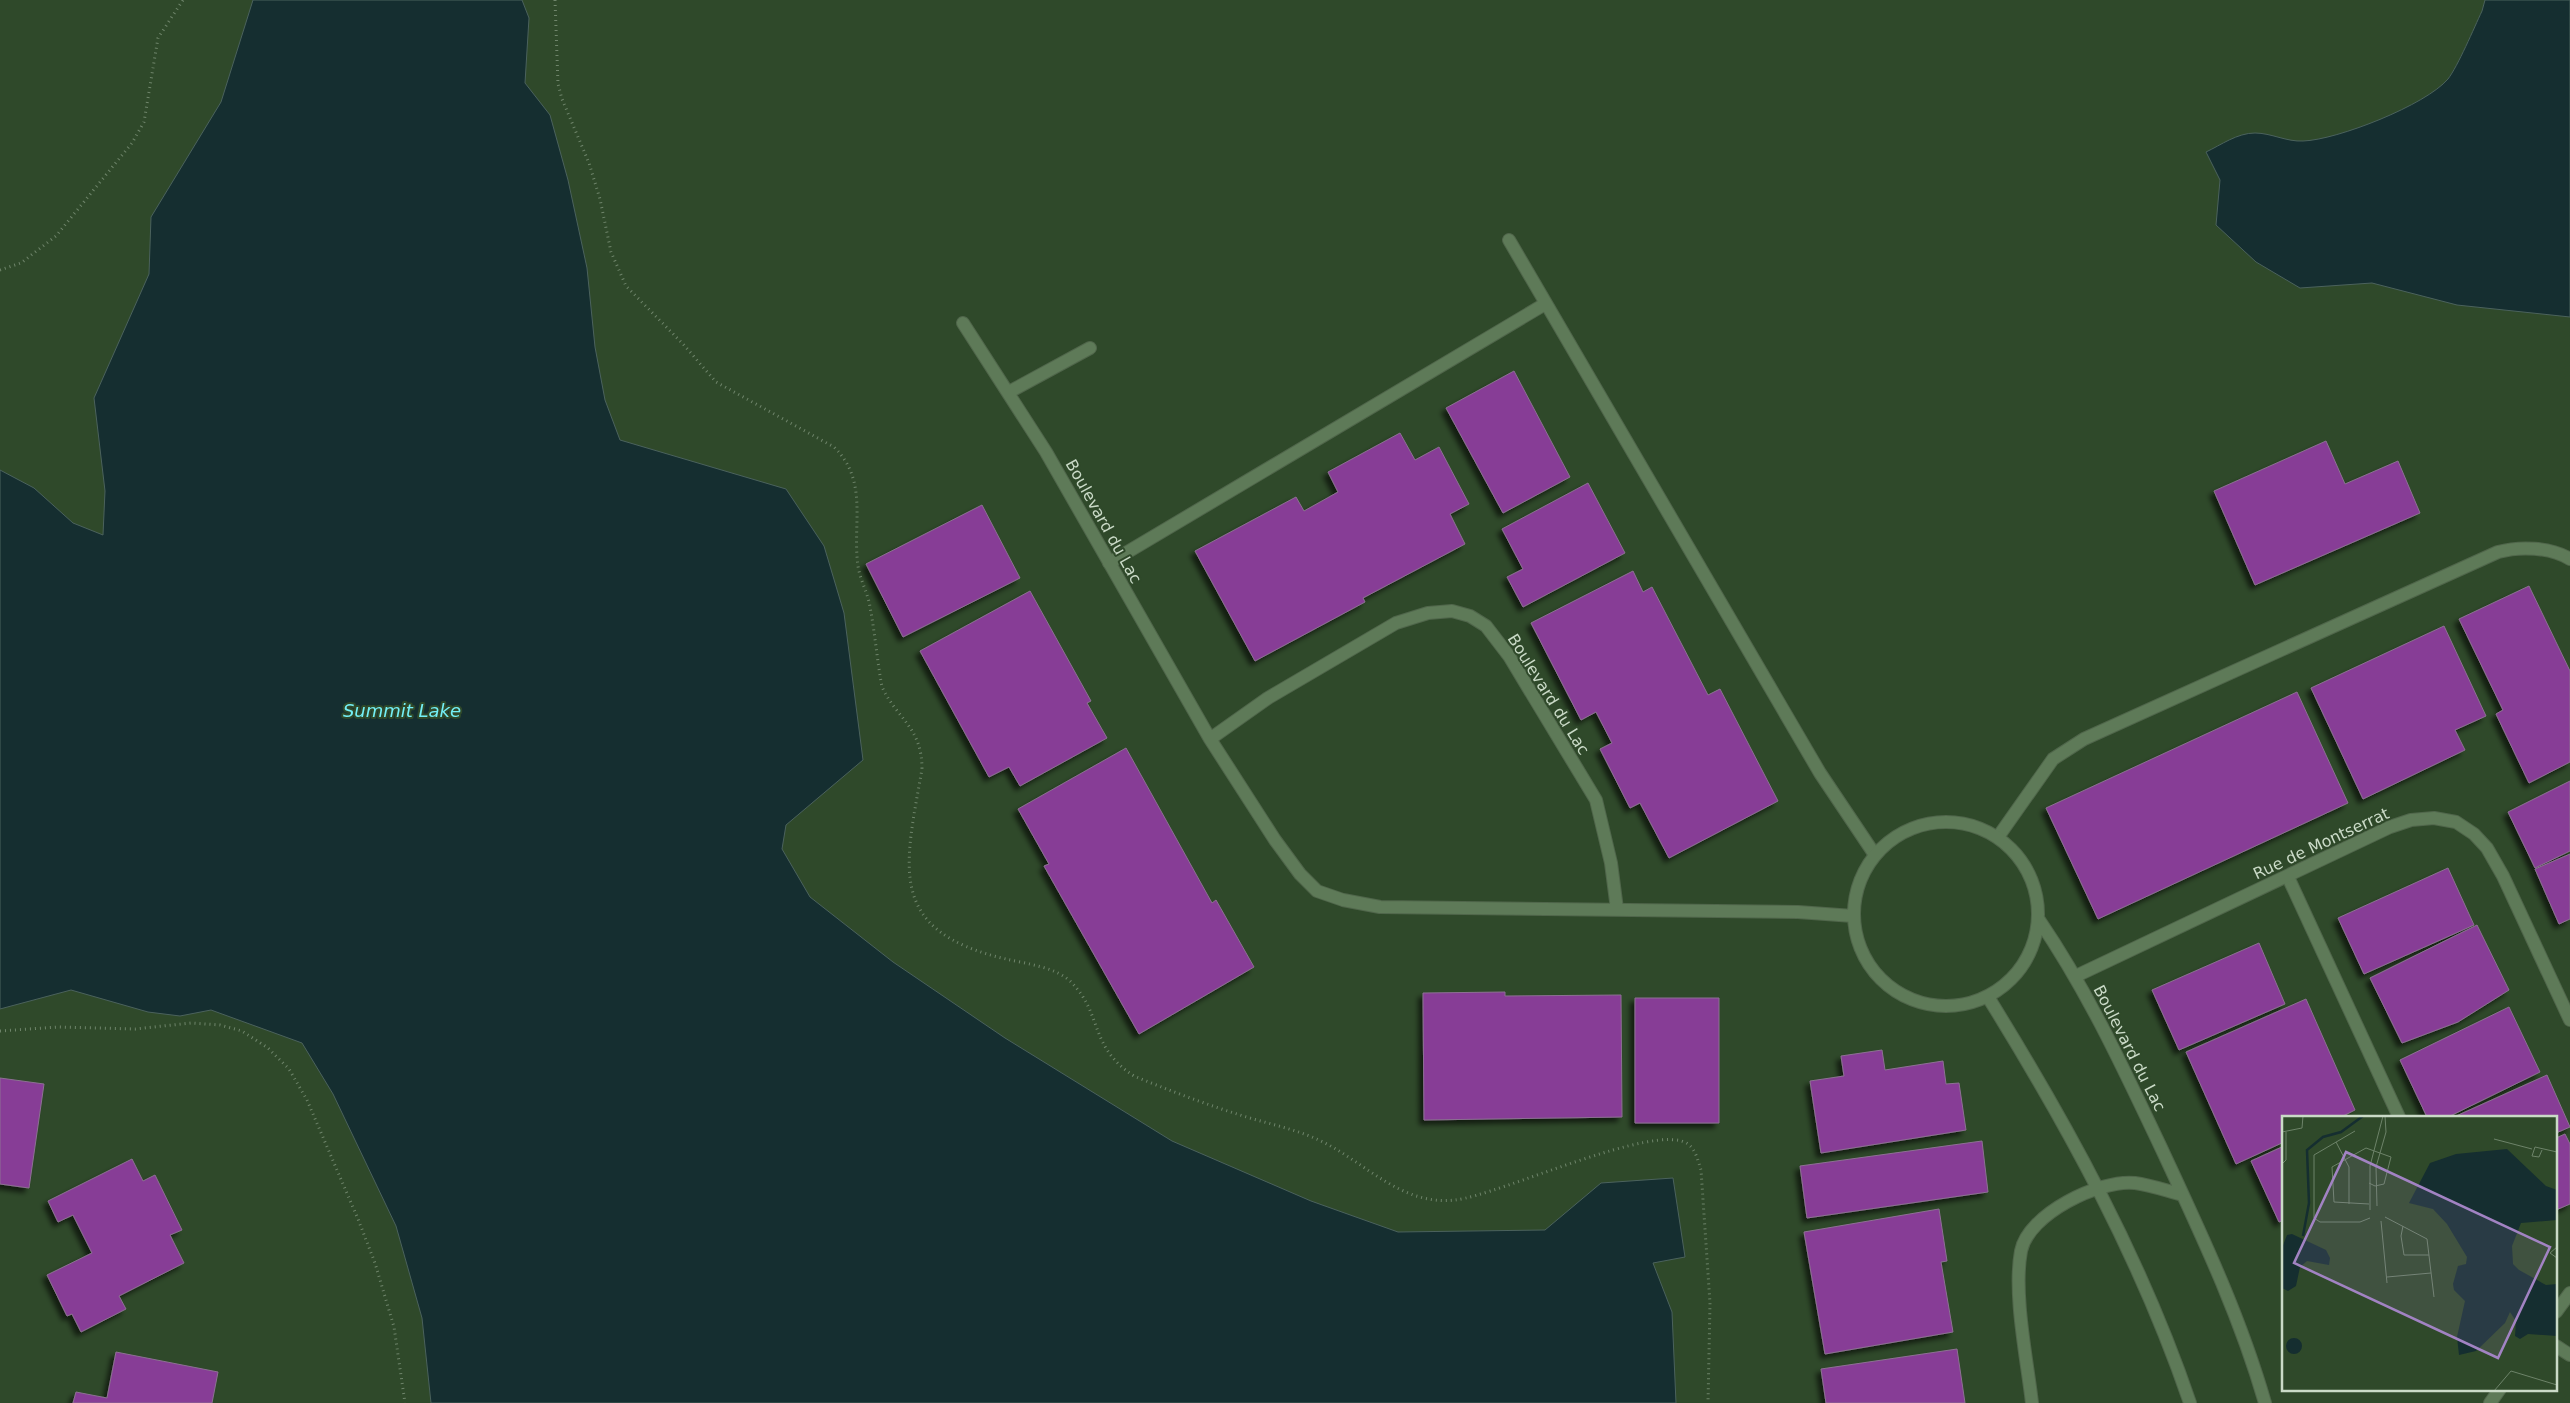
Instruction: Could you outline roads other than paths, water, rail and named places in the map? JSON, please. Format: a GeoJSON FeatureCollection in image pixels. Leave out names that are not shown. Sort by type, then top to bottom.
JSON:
{"type":"FeatureCollection","features":[{"type":"Feature","properties":{"kind":"street"},"geometry":{"type":"LineString","coordinates":[[1509,240],[1820,773],[1875,855]]}},
{"type":"Feature","properties":{"kind":"street"},"geometry":{"type":"LineString","coordinates":[[1109,563],[1545,304]]}},
{"type":"Feature","properties":{"kind":"street","name":"Boulevard du Lac"},"geometry":{"type":"LineString","coordinates":[[963,323],[1046,452],[1210,739],[1275,840],[1300,874],[1317,891],[1343,900],[1380,907],[1798,912],[1854,916]]}},
{"type":"Feature","properties":{"kind":"street"},"geometry":{"type":"LineString","coordinates":[[1009,392],[1090,348]]}},
{"type":"Feature","properties":{"kind":"street"},"geometry":{"type":"LineString","coordinates":[[1998,836],[2053,759],[2084,739],[2498,552],[2516,547],[2552,552],[2570,559]]}},
{"type":"Feature","properties":{"kind":"street","name":"Boulevard du Lac"},"geometry":{"type":"LineString","coordinates":[[1210,739],[1268,698],[1396,623],[1428,613],[1452,611],[1470,616],[1486,626],[1509,656],[1596,800],[1611,864],[1617,909]]}},
{"type":"Feature","properties":{"kind":"street","name":"Rue de Montserrat"},"geometry":{"type":"LineString","coordinates":[[2076,976],[2390,828],[2412,820],[2434,818],[2456,822],[2474,834],[2487,848],[2503,876],[2570,1020]]}},
{"type":"Feature","properties":{"kind":"street"},"geometry":{"type":"LineString","coordinates":[[1934,822],[1963,823],[1998,836],[2020,858],[2037,892],[2040,920],[2036,938],[2028,958],[2014,978],[1988,997],[1969,1004],[1934,1006],[1916,1002],[1892,990],[1871,968],[1858,945],[1854,916],[1854,900],[1865,870],[1875,855],[1893,839],[1906,831],[1934,822]]}},
{"type":"Feature","properties":{"kind":"street"},"geometry":{"type":"LineString","coordinates":[[2288,877],[2399,1116]]}},
{"type":"Feature","properties":{"kind":"street","name":"Boulevard du Lac"},"geometry":{"type":"LineString","coordinates":[[2040,920],[2076,976],[2119,1058],[2183,1195],[2223,1282],[2265,1403]]}},
{"type":"Feature","properties":{"kind":"street"},"geometry":{"type":"LineString","coordinates":[[1988,997],[2030,1065],[2098,1186],[2154,1308],[2190,1403]]}},
{"type":"Feature","properties":{"kind":"street"},"geometry":{"type":"LineString","coordinates":[[2032,1403],[2018,1280],[2021,1249],[2032,1230],[2056,1208],[2098,1186],[2134,1183],[2183,1195]]}},
{"type":"Feature","properties":{"kind":"street"},"geometry":{"type":"LineString","coordinates":[[2558,1309],[2570,1293]]}},
{"type":"Feature","properties":{"kind":"street"},"geometry":{"type":"LineString","coordinates":[[2558,1347],[2570,1355]]}},
{"type":"Feature","properties":{"kind":"street"},"geometry":{"type":"LineString","coordinates":[[2490,1403],[2499,1390]]}},
{"type":"Feature","properties":{"kind":"water","name":"Summit Lake"},"geometry":{"type":"Polygon","coordinates":[[[253,0],[522,0],[529,18],[525,83],[550,115],[568,180],[587,268],[595,347],[605,400],[620,440],[786,489],[824,546],[844,613],[863,760],[786,825],[782,849],[810,897],[893,962],[1005,1038],[1172,1141],[1311,1201],[1398,1232],[1545,1230],[1601,1183],[1673,1178],[1685,1257],[1653,1263],[1672,1312],[1676,1403],[431,1403],[422,1318],[396,1226],[333,1094],[302,1043],[211,1010],[180,1016],[148,1012],[71,990],[0,1009],[0,470],[34,488],[73,523],[103,535],[105,491],[94,398],[149,274],[151,217],[221,102],[253,0]]]}},
{"type":"Feature","properties":{"kind":"water"},"geometry":{"type":"Polygon","coordinates":[[[2485,0],[2570,0],[2570,317],[2457,305],[2372,283],[2300,288],[2256,262],[2216,225],[2220,180],[2206,152],[2236,137],[2255,133],[2297,141],[2337,135],[2380,119],[2421,100],[2437,89],[2452,73],[2482,11],[2485,0]]]}}]}
